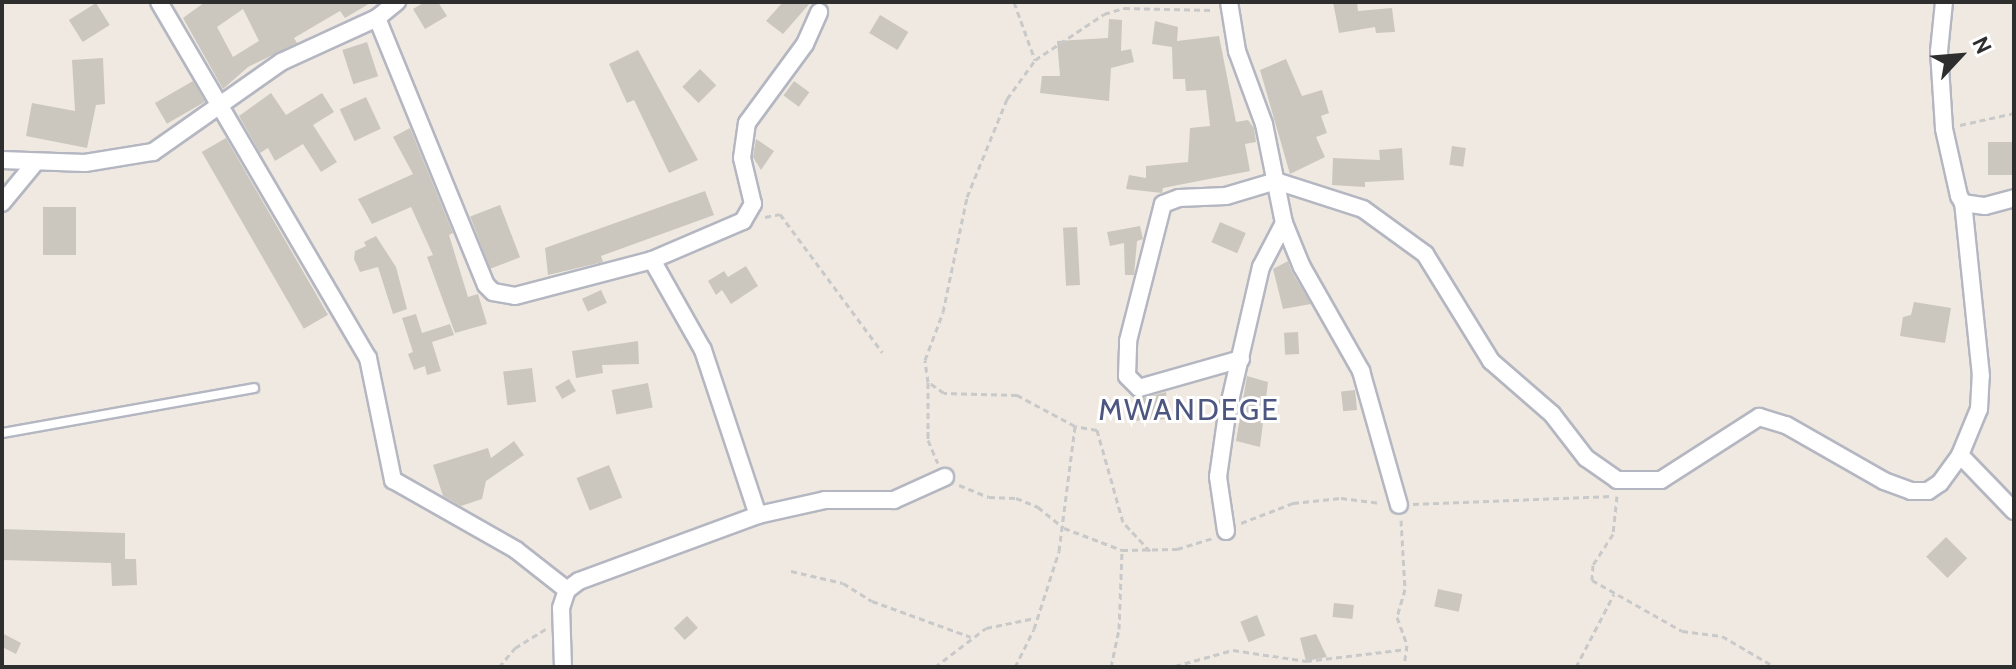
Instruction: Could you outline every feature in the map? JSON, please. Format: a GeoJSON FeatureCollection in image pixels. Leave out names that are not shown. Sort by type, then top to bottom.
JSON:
{"type":"FeatureCollection","features":[{"type":"Feature","properties":{"kind":"street"},"geometry":{"type":"LineString","coordinates":[[159,2],[368,358],[393,480],[516,550],[567,590]]}},
{"type":"Feature","properties":{"kind":"street"},"geometry":{"type":"LineString","coordinates":[[2,160],[85,163],[153,152],[281,62],[377,18],[397,2]]}},
{"type":"Feature","properties":{"kind":"street"},"geometry":{"type":"LineString","coordinates":[[1241,359],[1139,388],[1127,376],[1128,341],[1163,204],[1179,198],[1226,196],[1276,181],[1363,209],[1425,254],[1491,361],[1552,414],[1586,458],[1617,480],[1661,480],[1759,417],[1786,425],[1911,491],[1928,491],[1940,483],[1960,455],[1979,409],[1981,376],[1963,203],[1944,129],[1939,51],[1944,2]]}},
{"type":"Feature","properties":{"kind":"street"},"geometry":{"type":"LineString","coordinates":[[1229,7],[1276,181],[1284,223],[1302,267],[1361,371],[1399,505]]}},
{"type":"Feature","properties":{"kind":"street"},"geometry":{"type":"LineString","coordinates":[[377,18],[478,269],[493,292],[541,292],[652,260],[743,221],[753,204],[742,158],[747,123],[805,44],[819,12]]}},
{"type":"Feature","properties":{"kind":"street"},"geometry":{"type":"LineString","coordinates":[[2,203],[35,163]]}},
{"type":"Feature","properties":{"kind":"street"},"geometry":{"type":"LineString","coordinates":[[1963,203],[1995,206],[2014,198]]}},
{"type":"Feature","properties":{"kind":"street"},"geometry":{"type":"LineString","coordinates":[[1226,531],[1219,498],[1221,449],[1261,267],[1284,223]]}},
{"type":"Feature","properties":{"kind":"street"},"geometry":{"type":"LineString","coordinates":[[652,260],[703,350],[758,515]]}},
{"type":"Feature","properties":{"kind":"street"},"geometry":{"type":"LineString","coordinates":[[1960,455],[2012,506]]}},
{"type":"Feature","properties":{"kind":"street"},"geometry":{"type":"LineString","coordinates":[[567,590],[654,550],[758,515],[825,500],[894,500],[945,477]]}},
{"type":"Feature","properties":{"kind":"street"},"geometry":{"type":"LineString","coordinates":[[563,667],[561,623],[567,590]]}},
{"type":"Feature","properties":{"kind":"lane"},"geometry":{"type":"LineString","coordinates":[[2,433],[254,388]]}},
{"type":"Feature","properties":{"kind":"path"},"geometry":{"type":"LineString","coordinates":[[1014,2],[1035,60]]}},
{"type":"Feature","properties":{"kind":"path"},"geometry":{"type":"LineString","coordinates":[[1150,551],[1123,522],[1097,430],[1075,426],[1017,395],[944,393],[928,382],[925,370],[955,264],[967,197],[1007,99],[1035,60],[1057,41],[1124,8],[1229,7]]}},
{"type":"Feature","properties":{"kind":"path"},"geometry":{"type":"LineString","coordinates":[[1944,129],[2014,113]]}},
{"type":"Feature","properties":{"kind":"path"},"geometry":{"type":"LineString","coordinates":[[753,204],[761,218],[780,214],[882,352]]}},
{"type":"Feature","properties":{"kind":"path"},"geometry":{"type":"LineString","coordinates":[[1015,667],[1059,551],[1075,426]]}},
{"type":"Feature","properties":{"kind":"path"},"geometry":{"type":"LineString","coordinates":[[1617,480],[1613,534],[1590,573],[1600,587],[1682,631],[1722,636],[1775,667]]}},
{"type":"Feature","properties":{"kind":"path"},"geometry":{"type":"LineString","coordinates":[[1399,505],[1405,589],[1397,620],[1407,649],[1404,667]]}},
{"type":"Feature","properties":{"kind":"path"},"geometry":{"type":"LineString","coordinates":[[1111,667],[1119,629],[1122,550]]}},
{"type":"Feature","properties":{"kind":"path"},"geometry":{"type":"LineString","coordinates":[[791,571],[843,583],[872,601],[971,637]]}},
{"type":"Feature","properties":{"kind":"path"},"geometry":{"type":"LineString","coordinates":[[1576,667],[1614,593]]}},
{"type":"Feature","properties":{"kind":"path"},"geometry":{"type":"LineString","coordinates":[[935,667],[971,637],[998,622],[1035,618]]}},
{"type":"Feature","properties":{"kind":"path"},"geometry":{"type":"LineString","coordinates":[[499,667],[528,638],[561,623]]}},
{"type":"Feature","properties":{"kind":"path"},"geometry":{"type":"LineString","coordinates":[[1146,667],[1191,665],[1233,650],[1306,661],[1407,649]]}},
{"type":"Feature","properties":{"kind":"building"},"geometry":{"type":"Polygon","coordinates":[[[205,2],[372,2],[345,18],[340,11],[294,38],[297,43],[248,67],[223,89],[183,18],[205,2]],[[243,9],[217,27],[233,57],[259,41],[243,9]]]}},
{"type":"Feature","properties":{"kind":"building"},"geometry":{"type":"Polygon","coordinates":[[[425,2],[438,2],[447,16],[425,29],[413,9],[425,2]]]}},
{"type":"Feature","properties":{"kind":"building"},"geometry":{"type":"Polygon","coordinates":[[[783,2],[811,2],[783,34],[766,21],[783,2]]]}},
{"type":"Feature","properties":{"kind":"building"},"geometry":{"type":"Polygon","coordinates":[[[1333,2],[1357,2],[1358,11],[1392,8],[1395,32],[1376,33],[1375,27],[1339,33],[1333,2]]]}},
{"type":"Feature","properties":{"kind":"building"},"geometry":{"type":"Polygon","coordinates":[[[96,3],[110,25],[83,42],[69,20],[96,3]]]}},
{"type":"Feature","properties":{"kind":"building"},"geometry":{"type":"Polygon","coordinates":[[[880,15],[908,32],[897,50],[869,33],[880,15]]]}},
{"type":"Feature","properties":{"kind":"building"},"geometry":{"type":"Polygon","coordinates":[[[1109,19],[1122,20],[1121,51],[1131,49],[1134,62],[1111,68],[1109,101],[1040,93],[1042,76],[1060,76],[1057,41],[1108,38],[1109,19]]]}},
{"type":"Feature","properties":{"kind":"building"},"geometry":{"type":"Polygon","coordinates":[[[1155,21],[1178,27],[1177,41],[1219,36],[1236,122],[1248,120],[1254,128],[1256,142],[1245,144],[1250,171],[1163,188],[1162,193],[1126,189],[1129,175],[1146,178],[1146,166],[1188,162],[1190,128],[1210,126],[1206,90],[1186,91],[1185,79],[1173,79],[1172,47],[1152,44],[1155,21]]]}},
{"type":"Feature","properties":{"kind":"building"},"geometry":{"type":"Polygon","coordinates":[[[367,42],[378,76],[353,84],[342,50],[367,42]]]}},
{"type":"Feature","properties":{"kind":"building"},"geometry":{"type":"Polygon","coordinates":[[[638,50],[698,160],[669,173],[634,100],[627,103],[609,64],[638,50]]]}},
{"type":"Feature","properties":{"kind":"building"},"geometry":{"type":"Polygon","coordinates":[[[103,58],[105,104],[96,105],[87,148],[26,136],[32,103],[75,111],[72,60],[103,58]]]}},
{"type":"Feature","properties":{"kind":"building"},"geometry":{"type":"Polygon","coordinates":[[[1286,59],[1302,96],[1322,90],[1329,113],[1321,116],[1327,133],[1316,137],[1325,157],[1290,174],[1260,70],[1286,59]]]}},
{"type":"Feature","properties":{"kind":"building"},"geometry":{"type":"Polygon","coordinates":[[[700,69],[716,85],[699,103],[682,87],[700,69]]]}},
{"type":"Feature","properties":{"kind":"building"},"geometry":{"type":"Polygon","coordinates":[[[193,81],[205,102],[167,124],[155,103],[193,81]]]}},
{"type":"Feature","properties":{"kind":"building"},"geometry":{"type":"Polygon","coordinates":[[[794,81],[809,92],[799,107],[783,96],[794,81]]]}},
{"type":"Feature","properties":{"kind":"building"},"geometry":{"type":"Polygon","coordinates":[[[271,93],[286,115],[322,93],[334,112],[313,125],[337,162],[321,172],[303,144],[275,161],[268,148],[260,153],[239,116],[271,93]]]}},
{"type":"Feature","properties":{"kind":"building"},"geometry":{"type":"Polygon","coordinates":[[[366,97],[381,129],[355,141],[340,109],[366,97]]]}},
{"type":"Feature","properties":{"kind":"building"},"geometry":{"type":"Polygon","coordinates":[[[410,128],[453,233],[449,235],[468,297],[478,294],[487,324],[455,333],[427,257],[433,255],[411,207],[372,224],[358,199],[413,174],[393,137],[410,128]]]}},
{"type":"Feature","properties":{"kind":"building"},"geometry":{"type":"Polygon","coordinates":[[[226,138],[328,315],[304,329],[202,152],[226,138]]]}},
{"type":"Feature","properties":{"kind":"building"},"geometry":{"type":"Polygon","coordinates":[[[756,139],[774,151],[761,170],[753,157],[756,139]]]}},
{"type":"Feature","properties":{"kind":"building"},"geometry":{"type":"Polygon","coordinates":[[[1988,142],[2014,142],[2014,175],[1988,175],[1988,142]]]}},
{"type":"Feature","properties":{"kind":"building"},"geometry":{"type":"Polygon","coordinates":[[[1452,146],[1466,148],[1463,167],[1449,165],[1452,146]]]}},
{"type":"Feature","properties":{"kind":"building"},"geometry":{"type":"Polygon","coordinates":[[[1402,148],[1404,180],[1365,182],[1365,187],[1332,185],[1333,158],[1380,160],[1379,150],[1402,148]]]}},
{"type":"Feature","properties":{"kind":"building"},"geometry":{"type":"Polygon","coordinates":[[[705,191],[714,215],[601,256],[603,262],[548,275],[545,248],[705,191]]]}},
{"type":"Feature","properties":{"kind":"building"},"geometry":{"type":"Polygon","coordinates":[[[500,205],[520,257],[490,269],[470,216],[500,205]]]}},
{"type":"Feature","properties":{"kind":"building"},"geometry":{"type":"Polygon","coordinates":[[[43,207],[76,207],[76,255],[43,255],[43,207]]]}},
{"type":"Feature","properties":{"kind":"building"},"geometry":{"type":"Polygon","coordinates":[[[1220,222],[1246,233],[1237,253],[1211,242],[1220,222]]]}},
{"type":"Feature","properties":{"kind":"building"},"geometry":{"type":"Polygon","coordinates":[[[1140,226],[1143,239],[1137,241],[1134,275],[1125,275],[1124,243],[1110,246],[1107,232],[1140,226]]]}},
{"type":"Feature","properties":{"kind":"building"},"geometry":{"type":"Polygon","coordinates":[[[1077,227],[1080,285],[1066,286],[1063,228],[1077,227]]]}},
{"type":"Feature","properties":{"kind":"building"},"geometry":{"type":"Polygon","coordinates":[[[376,236],[396,267],[407,309],[393,314],[378,267],[360,272],[354,259],[355,251],[376,236]]]}},
{"type":"Feature","properties":{"kind":"building"},"geometry":{"type":"Polygon","coordinates":[[[1288,261],[1311,304],[1283,309],[1273,269],[1288,261]]]}},
{"type":"Feature","properties":{"kind":"building"},"geometry":{"type":"Polygon","coordinates":[[[746,266],[758,286],[731,304],[722,290],[716,295],[708,281],[724,271],[728,277],[746,266]]]}},
{"type":"Feature","properties":{"kind":"building"},"geometry":{"type":"Polygon","coordinates":[[[601,290],[607,303],[588,312],[582,299],[601,290]]]}},
{"type":"Feature","properties":{"kind":"building"},"geometry":{"type":"Polygon","coordinates":[[[1914,302],[1951,308],[1945,343],[1900,336],[1903,317],[1911,315],[1914,302]]]}},
{"type":"Feature","properties":{"kind":"building"},"geometry":{"type":"Polygon","coordinates":[[[416,314],[422,333],[450,324],[454,335],[432,342],[441,371],[427,375],[425,366],[414,370],[408,354],[413,352],[402,318],[416,314]]]}},
{"type":"Feature","properties":{"kind":"building"},"geometry":{"type":"Polygon","coordinates":[[[1298,332],[1299,354],[1285,355],[1284,333],[1298,332]]]}},
{"type":"Feature","properties":{"kind":"building"},"geometry":{"type":"Polygon","coordinates":[[[638,341],[639,364],[602,365],[603,373],[576,378],[572,351],[638,341]]]}},
{"type":"Feature","properties":{"kind":"building"},"geometry":{"type":"Polygon","coordinates":[[[532,368],[536,402],[507,405],[503,372],[532,368]]]}},
{"type":"Feature","properties":{"kind":"building"},"geometry":{"type":"Polygon","coordinates":[[[1247,376],[1268,382],[1260,447],[1236,441],[1247,376]]]}},
{"type":"Feature","properties":{"kind":"building"},"geometry":{"type":"Polygon","coordinates":[[[569,379],[576,391],[562,399],[555,387],[569,379]]]}},
{"type":"Feature","properties":{"kind":"building"},"geometry":{"type":"Polygon","coordinates":[[[648,383],[653,408],[616,415],[612,390],[648,383]]]}},
{"type":"Feature","properties":{"kind":"building"},"geometry":{"type":"Polygon","coordinates":[[[1355,390],[1357,410],[1343,411],[1341,391],[1355,390]]]}},
{"type":"Feature","properties":{"kind":"building"},"geometry":{"type":"Polygon","coordinates":[[[1166,392],[1168,419],[1130,421],[1140,399],[1166,392]]]}},
{"type":"Feature","properties":{"kind":"building"},"geometry":{"type":"Polygon","coordinates":[[[514,441],[524,455],[486,481],[482,499],[461,506],[443,496],[433,465],[488,448],[491,458],[514,441]]]}},
{"type":"Feature","properties":{"kind":"building"},"geometry":{"type":"Polygon","coordinates":[[[609,465],[622,497],[590,511],[577,478],[609,465]]]}},
{"type":"Feature","properties":{"kind":"building"},"geometry":{"type":"Polygon","coordinates":[[[2,529],[125,533],[125,559],[136,559],[137,585],[112,586],[111,563],[2,560],[2,529]]]}},
{"type":"Feature","properties":{"kind":"building"},"geometry":{"type":"Polygon","coordinates":[[[1946,537],[1967,558],[1947,578],[1926,557],[1946,537]]]}},
{"type":"Feature","properties":{"kind":"building"},"geometry":{"type":"Polygon","coordinates":[[[1438,589],[1462,594],[1459,612],[1434,607],[1438,589]]]}},
{"type":"Feature","properties":{"kind":"building"},"geometry":{"type":"Polygon","coordinates":[[[1334,603],[1354,605],[1352,619],[1333,617],[1334,603]]]}},
{"type":"Feature","properties":{"kind":"building"},"geometry":{"type":"Polygon","coordinates":[[[1257,615],[1265,635],[1249,642],[1240,622],[1257,615]]]}},
{"type":"Feature","properties":{"kind":"building"},"geometry":{"type":"Polygon","coordinates":[[[687,616],[698,628],[685,640],[674,628],[687,616]]]}},
{"type":"Feature","properties":{"kind":"building"},"geometry":{"type":"Polygon","coordinates":[[[2,633],[21,643],[16,654],[2,647],[2,633]]]}},
{"type":"Feature","properties":{"kind":"building"},"geometry":{"type":"Polygon","coordinates":[[[1316,634],[1327,657],[1306,661],[1300,638],[1316,634]]]}},
{"type":"Feature","properties":{"kind":"district","name":"MWANDEGE"},"geometry":{"type":"Point","coordinates":[1189,410]}}]}
